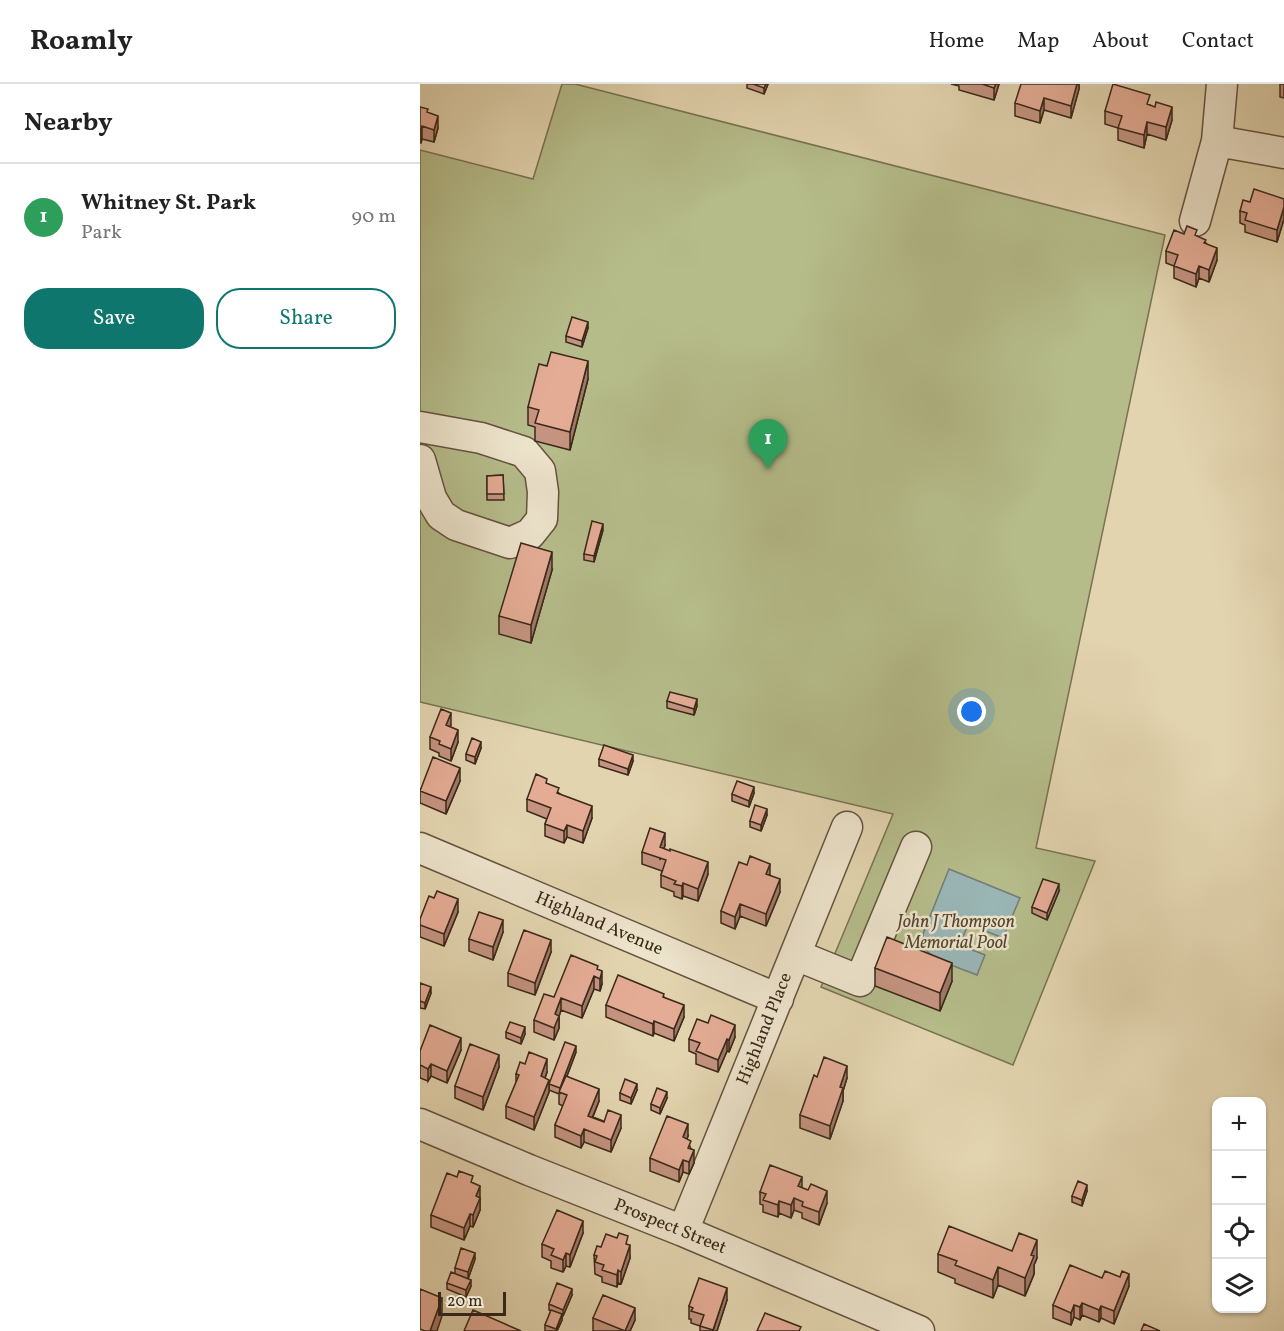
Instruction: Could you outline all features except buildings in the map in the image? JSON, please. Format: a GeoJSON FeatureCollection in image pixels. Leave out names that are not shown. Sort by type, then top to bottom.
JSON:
{"type":"FeatureCollection","features":[{"type":"Feature","properties":{"kind":"street"},"geometry":{"type":"LineString","coordinates":[[1195,221],[1217,141],[1222,84]]}},
{"type":"Feature","properties":{"kind":"street"},"geometry":{"type":"LineString","coordinates":[[1217,141],[1284,153]]}},
{"type":"Feature","properties":{"kind":"street"},"geometry":{"type":"LineString","coordinates":[[420,428],[481,438],[524,452],[540,471],[543,492],[542,519],[530,534],[510,543],[456,525],[441,515],[430,498],[420,460]]}},
{"type":"Feature","properties":{"kind":"street","name":"Highland Place"},"geometry":{"type":"LineString","coordinates":[[683,1231],[847,827]]}},
{"type":"Feature","properties":{"kind":"street"},"geometry":{"type":"LineString","coordinates":[[796,955],[860,981],[916,847]]}},
{"type":"Feature","properties":{"kind":"street","name":"Highland Avenue"},"geometry":{"type":"LineString","coordinates":[[420,849],[778,999]]}},
{"type":"Feature","properties":{"kind":"street","name":"Prospect Street"},"geometry":{"type":"LineString","coordinates":[[420,1124],[683,1231],[919,1331]]}},
{"type":"Feature","properties":{"kind":"green space","name":"John J Thompson Memorial Pool"},"geometry":{"type":"Polygon","coordinates":[[[562,84],[575,84],[1165,235],[1036,848],[1095,861],[1013,1065],[821,987],[893,814],[420,702],[420,150],[533,179],[562,84]]]}},
{"type":"Feature","properties":{"kind":"water"},"geometry":{"type":"Polygon","coordinates":[[[949,869],[1020,898],[1003,938],[968,924],[960,945],[985,955],[977,975],[937,959],[928,952],[924,943],[923,934],[949,869]]]}},
{"type":"Feature","properties":{"kind":"place","name":"Whitney St. Park"},"geometry":{"type":"Point","coordinates":[768,469]}}]}
